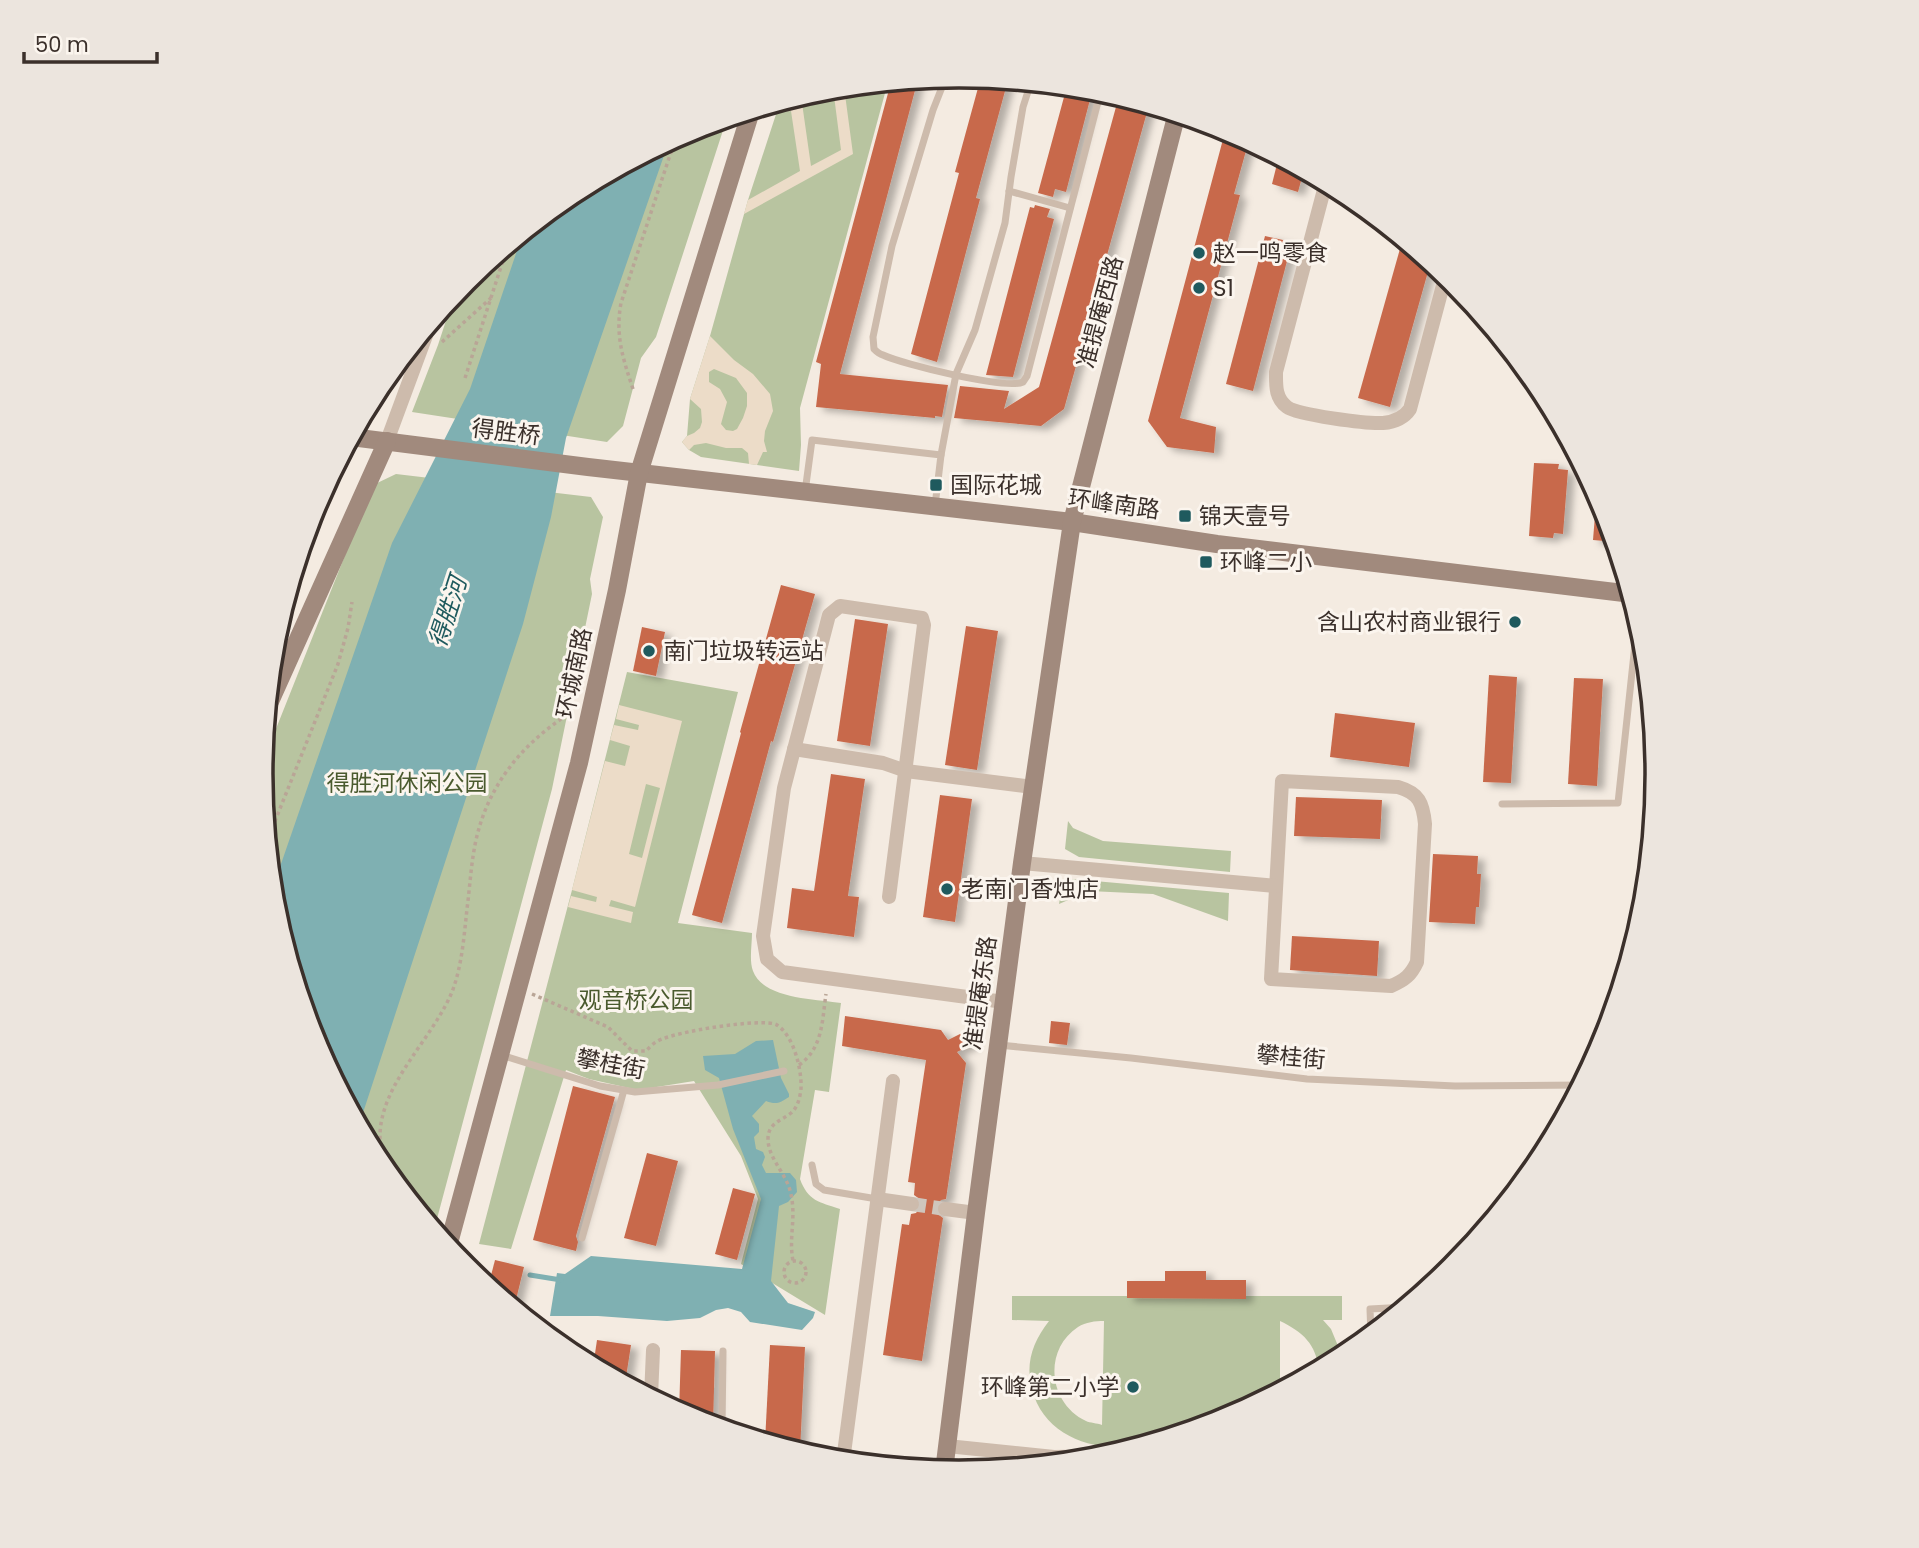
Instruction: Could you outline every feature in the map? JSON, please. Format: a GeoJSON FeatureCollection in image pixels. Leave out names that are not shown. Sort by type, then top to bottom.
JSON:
{"type":"FeatureCollection","features":[{"type":"Feature","properties":{"kind":"main road","name":"环城南路"},"geometry":{"type":"LineString","coordinates":[[451,1235],[579,763],[617,590],[639,472],[748,121]]}},
{"type":"Feature","properties":{"kind":"main road","name":"准提庵西路"},"geometry":{"type":"LineString","coordinates":[[1072,522],[1175,122]]}},
{"type":"Feature","properties":{"kind":"main road"},"geometry":{"type":"LineString","coordinates":[[280,680],[387,441],[362,437]]}},
{"type":"Feature","properties":{"kind":"main road","name":"得胜桥"},"geometry":{"type":"LineString","coordinates":[[387,441],[588,467]]}},
{"type":"Feature","properties":{"kind":"main road","name":"环峰南路"},"geometry":{"type":"LineString","coordinates":[[588,467],[1072,522],[1217,544],[1622,593]]}},
{"type":"Feature","properties":{"kind":"main road","name":"准提庵东路"},"geometry":{"type":"LineString","coordinates":[[945,1460],[1022,863],[1072,522]]}},
{"type":"Feature","properties":{"kind":"street"},"geometry":{"type":"LineString","coordinates":[[1323,192],[1276,372],[1278,397],[1287,407],[1315,416],[1382,423],[1407,414],[1443,287]]}},
{"type":"Feature","properties":{"kind":"street"},"geometry":{"type":"LineString","coordinates":[[387,441],[421,348]]}},
{"type":"Feature","properties":{"kind":"street"},"geometry":{"type":"LineString","coordinates":[[889,897],[924,625],[922,618],[840,606],[829,615],[784,788],[763,936],[767,959],[782,972],[1004,1002]]}},
{"type":"Feature","properties":{"kind":"street"},"geometry":{"type":"LineString","coordinates":[[794,750],[883,763],[906,771],[1033,788]]}},
{"type":"Feature","properties":{"kind":"street"},"geometry":{"type":"LineString","coordinates":[[1282,781],[1398,787],[1409,790],[1419,799],[1425,824],[1417,962],[1404,981],[1391,986],[1270,979],[1276,886],[1282,781]]}},
{"type":"Feature","properties":{"kind":"street"},"geometry":{"type":"LineString","coordinates":[[1022,863],[1276,886]]}},
{"type":"Feature","properties":{"kind":"street"},"geometry":{"type":"LineString","coordinates":[[844,1450],[893,1081]]}},
{"type":"Feature","properties":{"kind":"street"},"geometry":{"type":"LineString","coordinates":[[877,1199],[912,1204]]}},
{"type":"Feature","properties":{"kind":"street"},"geometry":{"type":"LineString","coordinates":[[945,1209],[976,1213]]}},
{"type":"Feature","properties":{"kind":"street"},"geometry":{"type":"LineString","coordinates":[[651,1388],[653,1350]]}},
{"type":"Feature","properties":{"kind":"street"},"geometry":{"type":"LineString","coordinates":[[947,1446],[1041,1456]]}},
{"type":"Feature","properties":{"kind":"lane"},"geometry":{"type":"LineString","coordinates":[[942,88],[892,246],[873,337],[874,349],[881,355],[912,364],[1011,385],[1023,382],[1027,376],[1098,102]]}},
{"type":"Feature","properties":{"kind":"lane"},"geometry":{"type":"LineString","coordinates":[[935,507],[941,455],[956,374],[975,330],[994,268],[1005,223],[1023,107],[1028,91]]}},
{"type":"Feature","properties":{"kind":"lane"},"geometry":{"type":"LineString","coordinates":[[1009,191],[1070,208]]}},
{"type":"Feature","properties":{"kind":"lane"},"geometry":{"type":"LineString","coordinates":[[805,492],[812,440],[941,455]]}},
{"type":"Feature","properties":{"kind":"lane"},"geometry":{"type":"LineString","coordinates":[[1502,804],[1618,803],[1634,649]]}},
{"type":"Feature","properties":{"kind":"lane","name":"攀桂街"},"geometry":{"type":"LineString","coordinates":[[998,1045],[1307,1079],[1455,1086],[1571,1085]]}},
{"type":"Feature","properties":{"kind":"lane","name":"攀桂街"},"geometry":{"type":"LineString","coordinates":[[500,1054],[600,1086],[635,1093],[718,1086],[784,1071]]}},
{"type":"Feature","properties":{"kind":"lane"},"geometry":{"type":"LineString","coordinates":[[582,1238],[624,1090]]}},
{"type":"Feature","properties":{"kind":"lane"},"geometry":{"type":"LineString","coordinates":[[812,1165],[816,1184],[824,1190],[877,1199]]}},
{"type":"Feature","properties":{"kind":"lane"},"geometry":{"type":"LineString","coordinates":[[1371,1324],[1370,1309],[1390,1308]]}},
{"type":"Feature","properties":{"kind":"lane"},"geometry":{"type":"LineString","coordinates":[[722,1418],[723,1351]]}},
{"type":"Feature","properties":{"kind":"path"},"geometry":{"type":"LineString","coordinates":[[633,389],[622,356],[618,319],[671,151]]}},
{"type":"Feature","properties":{"kind":"path"},"geometry":{"type":"LineString","coordinates":[[465,378],[503,262]]}},
{"type":"Feature","properties":{"kind":"path"},"geometry":{"type":"LineString","coordinates":[[438,345],[492,297]]}},
{"type":"Feature","properties":{"kind":"path"},"geometry":{"type":"LineString","coordinates":[[274,823],[338,664],[352,602]]}},
{"type":"Feature","properties":{"kind":"path"},"geometry":{"type":"LineString","coordinates":[[380,1141],[382,1116],[399,1079],[452,991],[461,958],[475,842],[496,785],[525,749],[567,715]]}},
{"type":"Feature","properties":{"kind":"path"},"geometry":{"type":"LineString","coordinates":[[784,1071],[810,1057],[818,1042],[829,978]]}},
{"type":"Feature","properties":{"kind":"path"},"geometry":{"type":"LineString","coordinates":[[518,987],[608,1027],[632,1051],[646,1051],[658,1041],[676,1034],[752,1023],[769,1022],[777,1025],[792,1046],[801,1074],[801,1090],[797,1104],[792,1112],[774,1124],[768,1138],[769,1147],[792,1200],[793,1261]]}},
{"type":"Feature","properties":{"kind":"path"},"geometry":{"type":"LineString","coordinates":[[793,1261],[802,1264],[806,1272],[797,1283],[787,1280],[784,1271],[788,1263],[793,1261]]}},
{"type":"Feature","properties":{"kind":"green space"},"geometry":{"type":"Polygon","coordinates":[[[885,92],[800,408],[799,471],[701,457],[682,442],[687,436],[690,399],[777,113],[885,92]]]}},
{"type":"Feature","properties":{"kind":"green space"},"geometry":{"type":"Polygon","coordinates":[[[723,130],[656,337],[641,358],[623,426],[607,442],[412,412],[447,317],[507,258],[542,229],[616,179],[656,158],[723,130]]]}},
{"type":"Feature","properties":{"kind":"green space","name":"得胜河休闲公园"},"geometry":{"type":"Polygon","coordinates":[[[396,474],[591,497],[603,517],[590,579],[592,594],[552,789],[437,1219],[389,1155],[365,1117],[325,1037],[296,952],[286,908],[274,819],[274,734],[373,485],[396,474]]]}},
{"type":"Feature","properties":{"kind":"green space","name":"观音桥公园"},"geometry":{"type":"Polygon","coordinates":[[[627,672],[738,692],[678,923],[752,933],[753,971],[767,987],[791,996],[841,1003],[829,1092],[815,1090],[800,1179],[811,1196],[840,1209],[825,1315],[741,1264],[758,1199],[741,1156],[694,1081],[638,1090],[589,1079],[566,1070],[511,1249],[479,1244],[627,672]]]}},
{"type":"Feature","properties":{"kind":"green space"},"geometry":{"type":"Polygon","coordinates":[[[1068,821],[1073,828],[1103,841],[1231,851],[1230,872],[1079,857],[1065,849],[1068,821]]]}},
{"type":"Feature","properties":{"kind":"green space"},"geometry":{"type":"Polygon","coordinates":[[[1063,880],[1229,893],[1228,921],[1153,894],[1089,891],[1059,904],[1063,880]]]}},
{"type":"Feature","properties":{"kind":"green space"},"geometry":{"type":"Polygon","coordinates":[[[1012,1296],[1342,1296],[1342,1320],[1323,1320],[1331,1329],[1338,1347],[1317,1360],[1307,1340],[1280,1321],[1280,1381],[1180,1424],[1099,1446],[1062,1432],[1050,1422],[1034,1396],[1030,1375],[1031,1356],[1049,1321],[1012,1320],[1012,1296]],[[1104,1321],[1078,1327],[1059,1349],[1055,1362],[1055,1376],[1064,1402],[1073,1413],[1086,1421],[1102,1425],[1104,1321]]]}},
{"type":"Feature","properties":{"kind":"shaded area"},"geometry":{"type":"Polygon","coordinates":[[[845,97],[853,154],[744,214],[748,200],[800,171],[791,111],[779,112],[802,106],[811,166],[841,150],[834,99],[845,97]]]}},
{"type":"Feature","properties":{"kind":"shaded area"},"geometry":{"type":"Polygon","coordinates":[[[710,336],[753,374],[770,394],[773,411],[765,431],[767,452],[763,452],[757,465],[749,464],[748,453],[742,448],[726,448],[706,443],[694,445],[689,450],[682,442],[700,428],[702,422],[701,409],[690,399],[710,336]],[[714,369],[709,372],[709,382],[720,389],[727,402],[721,424],[726,430],[733,431],[737,429],[747,406],[747,393],[736,378],[714,369]]]}},
{"type":"Feature","properties":{"kind":"shaded area"},"geometry":{"type":"Polygon","coordinates":[[[619,705],[682,721],[635,907],[611,900],[609,906],[633,912],[631,923],[568,907],[571,896],[596,902],[597,897],[572,890],[605,761],[625,766],[630,746],[610,740],[614,725],[638,730],[639,725],[616,719],[619,705]],[[646,784],[629,854],[642,858],[660,788],[646,784]]]}},
{"type":"Feature","properties":{"kind":"water","name":"得胜河"},"geometry":{"type":"Polygon","coordinates":[[[664,154],[566,438],[551,517],[523,624],[363,1113],[325,1037],[309,995],[296,952],[280,868],[392,543],[470,389],[517,249],[578,203],[616,179],[664,154]]]}},
{"type":"Feature","properties":{"kind":"water"},"geometry":{"type":"Polygon","coordinates":[[[773,1040],[781,1078],[789,1097],[778,1103],[766,1101],[752,1116],[759,1124],[759,1132],[754,1137],[756,1149],[763,1152],[765,1157],[762,1165],[766,1173],[790,1173],[796,1180],[797,1192],[788,1202],[779,1206],[771,1281],[788,1303],[815,1312],[813,1318],[802,1330],[750,1322],[741,1312],[728,1308],[716,1310],[700,1318],[667,1321],[550,1316],[557,1273],[565,1274],[591,1256],[742,1269],[761,1199],[733,1129],[719,1078],[705,1070],[703,1056],[735,1054],[756,1041],[773,1040]]]}},
{"type":"Feature","properties":{"kind":"building"},"geometry":{"type":"Polygon","coordinates":[[[978,88],[1006,89],[976,198],[980,199],[937,362],[911,354],[959,173],[955,172],[978,88]]]}},
{"type":"Feature","properties":{"kind":"building"},"geometry":{"type":"Polygon","coordinates":[[[915,89],[840,374],[948,385],[942,417],[816,407],[821,364],[816,362],[888,91],[915,89]]]}},
{"type":"Feature","properties":{"kind":"building"},"geometry":{"type":"Polygon","coordinates":[[[1064,96],[1090,100],[1066,192],[1055,189],[1053,197],[1038,193],[1064,96]]]}},
{"type":"Feature","properties":{"kind":"building"},"geometry":{"type":"Polygon","coordinates":[[[1116,106],[1147,114],[1064,409],[1041,426],[954,418],[960,386],[1009,391],[1004,409],[1039,387],[1116,106]]]}},
{"type":"Feature","properties":{"kind":"building","name":"S1"},"geometry":{"type":"Polygon","coordinates":[[[1223,140],[1246,151],[1234,194],[1240,195],[1180,418],[1216,427],[1214,453],[1167,447],[1148,421],[1223,140]]]}},
{"type":"Feature","properties":{"kind":"building"},"geometry":{"type":"Polygon","coordinates":[[[1277,165],[1302,178],[1298,192],[1272,184],[1277,165]]]}},
{"type":"Feature","properties":{"kind":"building"},"geometry":{"type":"Polygon","coordinates":[[[1035,205],[1050,209],[1047,217],[1054,219],[1013,377],[986,375],[1030,207],[1034,208],[1035,205]]]}},
{"type":"Feature","properties":{"kind":"building"},"geometry":{"type":"Polygon","coordinates":[[[1265,236],[1292,242],[1253,391],[1226,384],[1265,236]]]}},
{"type":"Feature","properties":{"kind":"building"},"geometry":{"type":"Polygon","coordinates":[[[1400,248],[1428,273],[1390,407],[1358,398],[1400,248]]]}},
{"type":"Feature","properties":{"kind":"building"},"geometry":{"type":"Polygon","coordinates":[[[1534,463],[1559,464],[1558,469],[1568,470],[1563,534],[1554,533],[1553,538],[1529,536],[1534,463]]]}},
{"type":"Feature","properties":{"kind":"building"},"geometry":{"type":"Polygon","coordinates":[[[1595,514],[1605,541],[1593,540],[1595,514]]]}},
{"type":"Feature","properties":{"kind":"building"},"geometry":{"type":"Polygon","coordinates":[[[781,585],[815,594],[773,742],[771,741],[722,923],[692,915],[781,585]]]}},
{"type":"Feature","properties":{"kind":"building"},"geometry":{"type":"Polygon","coordinates":[[[855,619],[888,624],[870,746],[837,741],[855,619]]]}},
{"type":"Feature","properties":{"kind":"building"},"geometry":{"type":"Polygon","coordinates":[[[966,626],[998,631],[977,770],[945,765],[966,626]]]}},
{"type":"Feature","properties":{"kind":"building","name":"南门垃圾转运站"},"geometry":{"type":"Polygon","coordinates":[[[642,627],[665,632],[656,676],[633,671],[642,627]]]}},
{"type":"Feature","properties":{"kind":"building"},"geometry":{"type":"Polygon","coordinates":[[[1489,675],[1517,677],[1511,783],[1483,782],[1489,675]]]}},
{"type":"Feature","properties":{"kind":"building"},"geometry":{"type":"Polygon","coordinates":[[[1574,678],[1603,679],[1597,786],[1568,784],[1574,678]]]}},
{"type":"Feature","properties":{"kind":"building"},"geometry":{"type":"Polygon","coordinates":[[[1335,713],[1415,723],[1409,767],[1330,757],[1335,713]]]}},
{"type":"Feature","properties":{"kind":"building"},"geometry":{"type":"Polygon","coordinates":[[[831,774],[865,779],[848,896],[859,897],[854,937],[787,928],[792,888],[814,891],[831,774]]]}},
{"type":"Feature","properties":{"kind":"building"},"geometry":{"type":"Polygon","coordinates":[[[940,795],[972,799],[955,922],[923,917],[940,795]]]}},
{"type":"Feature","properties":{"kind":"building"},"geometry":{"type":"Polygon","coordinates":[[[1296,797],[1382,800],[1380,839],[1294,836],[1296,797]]]}},
{"type":"Feature","properties":{"kind":"building"},"geometry":{"type":"Polygon","coordinates":[[[1433,854],[1478,856],[1477,874],[1481,874],[1475,924],[1429,922],[1433,854]]]}},
{"type":"Feature","properties":{"kind":"building"},"geometry":{"type":"Polygon","coordinates":[[[1292,936],[1379,941],[1377,976],[1290,970],[1292,936]]]}},
{"type":"Feature","properties":{"kind":"building"},"geometry":{"type":"Polygon","coordinates":[[[845,1016],[941,1030],[948,1040],[964,1032],[971,1036],[971,1045],[957,1052],[966,1063],[946,1199],[941,1200],[936,1207],[936,1213],[943,1218],[922,1361],[883,1355],[902,1224],[909,1225],[911,1214],[916,1213],[921,1206],[921,1200],[914,1195],[915,1183],[908,1182],[926,1060],[842,1046],[845,1016]]]}},
{"type":"Feature","properties":{"kind":"building"},"geometry":{"type":"Polygon","coordinates":[[[1051,1021],[1070,1023],[1067,1045],[1049,1043],[1051,1021]]]}},
{"type":"Feature","properties":{"kind":"building"},"geometry":{"type":"Polygon","coordinates":[[[573,1086],[615,1097],[576,1236],[576,1251],[533,1240],[573,1086]]]}},
{"type":"Feature","properties":{"kind":"building"},"geometry":{"type":"Polygon","coordinates":[[[647,1153],[678,1161],[656,1246],[624,1238],[647,1153]]]}},
{"type":"Feature","properties":{"kind":"building"},"geometry":{"type":"Polygon","coordinates":[[[733,1188],[755,1194],[737,1260],[715,1254],[733,1188]]]}},
{"type":"Feature","properties":{"kind":"building"},"geometry":{"type":"Polygon","coordinates":[[[495,1260],[524,1267],[516,1298],[507,1290],[491,1275],[495,1260]]]}},
{"type":"Feature","properties":{"kind":"building"},"geometry":{"type":"Polygon","coordinates":[[[1165,1271],[1206,1271],[1206,1280],[1246,1280],[1246,1299],[1127,1298],[1127,1281],[1165,1281],[1165,1271]]]}},
{"type":"Feature","properties":{"kind":"building"},"geometry":{"type":"Polygon","coordinates":[[[597,1340],[631,1345],[626,1374],[595,1356],[597,1340]]]}},
{"type":"Feature","properties":{"kind":"building"},"geometry":{"type":"Polygon","coordinates":[[[770,1345],[805,1347],[801,1441],[766,1432],[770,1345]]]}},
{"type":"Feature","properties":{"kind":"building"},"geometry":{"type":"Polygon","coordinates":[[[681,1350],[715,1351],[713,1414],[679,1400],[681,1350]]]}},
{"type":"Feature","properties":{"kind":"waterway"},"geometry":{"type":"LineString","coordinates":[[530,1275],[561,1280]]}},
{"type":"Feature","properties":{"kind":"tunnel"},"geometry":{"type":"LineString","coordinates":[[912,1204],[945,1209]]}},
{"type":"Feature","properties":{"kind":"place","name":"赵一鸣零食"},"geometry":{"type":"Point","coordinates":[1199,253]}},
{"type":"Feature","properties":{"kind":"place","name":"S1"},"geometry":{"type":"Point","coordinates":[1199,288]}},
{"type":"Feature","properties":{"kind":"place","name":"国际花城"},"geometry":{"type":"Point","coordinates":[936,485]}},
{"type":"Feature","properties":{"kind":"place","name":"锦天壹号"},"geometry":{"type":"Point","coordinates":[1185,516]}},
{"type":"Feature","properties":{"kind":"place","name":"环峰二小"},"geometry":{"type":"Point","coordinates":[1206,562]}},
{"type":"Feature","properties":{"kind":"place","name":"含山农村商业银行"},"geometry":{"type":"Point","coordinates":[1515,622]}},
{"type":"Feature","properties":{"kind":"place","name":"南门垃圾转运站"},"geometry":{"type":"Point","coordinates":[649,651]}},
{"type":"Feature","properties":{"kind":"place","name":"老南门香烛店"},"geometry":{"type":"Point","coordinates":[947,889]}},
{"type":"Feature","properties":{"kind":"place","name":"环峰第二小学"},"geometry":{"type":"Point","coordinates":[1133,1387]}}]}
